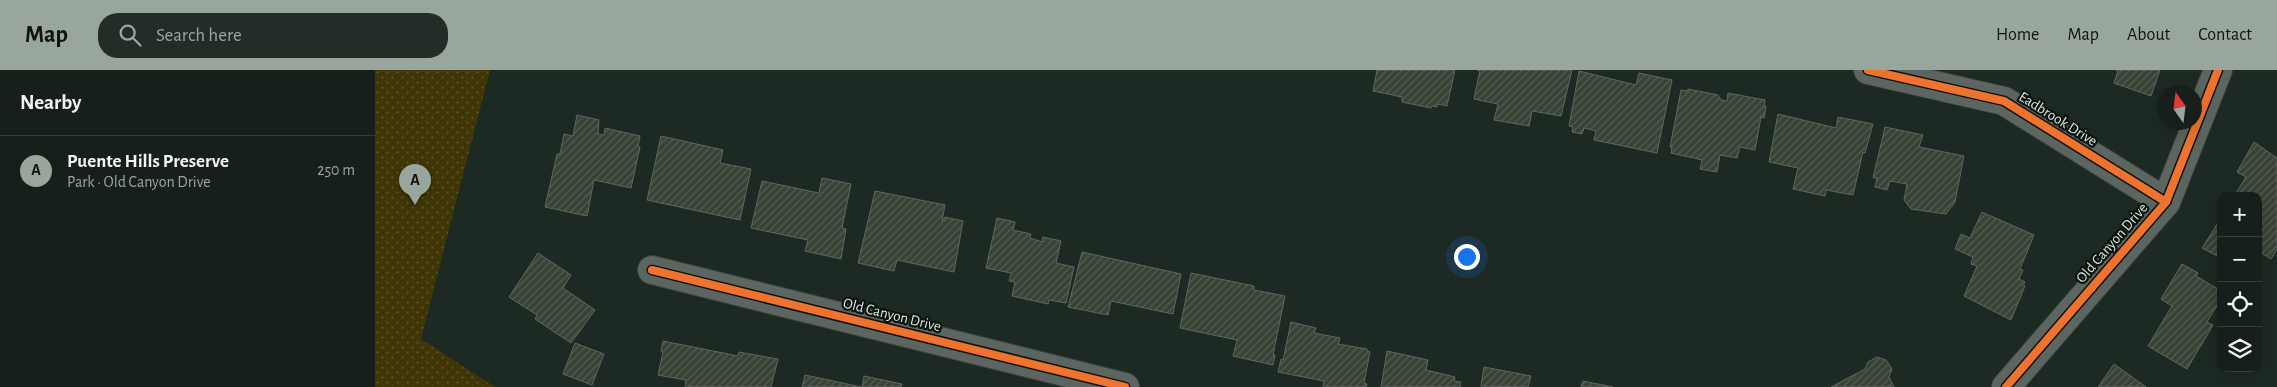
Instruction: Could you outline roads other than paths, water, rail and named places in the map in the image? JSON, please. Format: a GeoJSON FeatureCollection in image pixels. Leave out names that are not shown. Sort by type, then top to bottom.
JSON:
{"type":"FeatureCollection","features":[{"type":"Feature","properties":{"kind":"street","name":"Eadbrook Drive"},"geometry":{"type":"LineString","coordinates":[[1868,70],[2004,101],[2166,202]]}},
{"type":"Feature","properties":{"kind":"street","name":"Old Canyon Drive"},"geometry":{"type":"LineString","coordinates":[[2006,387],[2166,202],[2218,70]]}},
{"type":"Feature","properties":{"kind":"street","name":"Old Canyon Drive"},"geometry":{"type":"LineString","coordinates":[[652,270],[1125,387]]}},
{"type":"Feature","properties":{"kind":"place","name":"Puente Hills Preserve"},"geometry":{"type":"Point","coordinates":[415,205]}}]}
